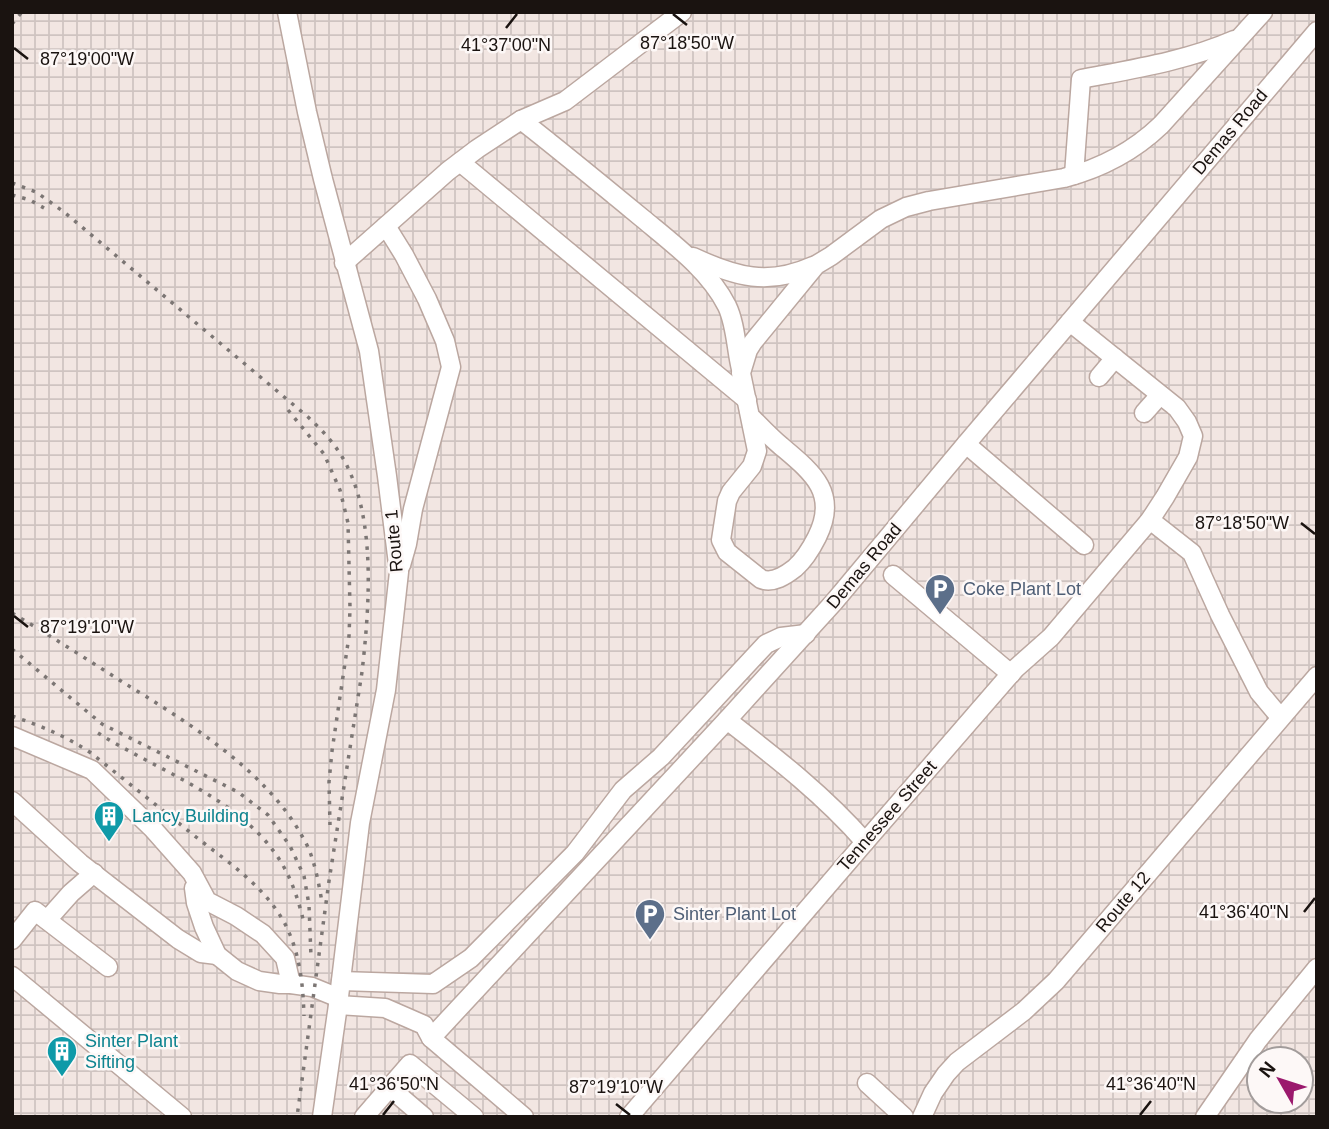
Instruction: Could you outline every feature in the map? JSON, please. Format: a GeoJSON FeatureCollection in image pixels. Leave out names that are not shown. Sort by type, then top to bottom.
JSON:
{"type":"FeatureCollection","features":[{"type":"Feature","properties":{"kind":"street","name":"Route 1"},"geometry":{"type":"LineString","coordinates":[[287,12],[307,112],[344,263],[369,351],[399,572],[386,690],[360,823],[322,1117]]}},
{"type":"Feature","properties":{"kind":"street"},"geometry":{"type":"LineString","coordinates":[[344,263],[460,162],[521,120],[555,107],[573,96],[682,12]]}},
{"type":"Feature","properties":{"kind":"street"},"geometry":{"type":"LineString","coordinates":[[684,253],[724,270],[765,278],[786,276],[817,265],[881,219],[906,207],[1074,175],[1105,164],[1128,153],[1146,140],[1260,14]]}},
{"type":"Feature","properties":{"kind":"street","name":"Demas Road"},"geometry":{"type":"LineString","coordinates":[[806,634],[1317,31]]}},
{"type":"Feature","properties":{"kind":"street"},"geometry":{"type":"LineString","coordinates":[[1074,175],[1081,79],[1179,60],[1241,37]]}},
{"type":"Feature","properties":{"kind":"street"},"geometry":{"type":"LineString","coordinates":[[460,162],[748,408],[779,444],[810,471],[817,481],[824,502],[824,520],[816,540],[799,564],[786,575],[767,582],[761,579],[727,552],[721,540],[727,501],[752,466],[757,451],[748,408],[741,373],[733,323],[729,309],[716,289],[684,253],[521,120]]}},
{"type":"Feature","properties":{"kind":"street"},"geometry":{"type":"LineString","coordinates":[[386,226],[427,299],[445,341],[451,368],[399,572]]}},
{"type":"Feature","properties":{"kind":"street"},"geometry":{"type":"LineString","coordinates":[[741,373],[753,342],[817,265]]}},
{"type":"Feature","properties":{"kind":"street"},"geometry":{"type":"LineString","coordinates":[[1070,322],[1160,394],[1144,413]]}},
{"type":"Feature","properties":{"kind":"street"},"geometry":{"type":"LineString","coordinates":[[1099,377],[1115,358]]}},
{"type":"Feature","properties":{"kind":"street","name":"Tennessee Street"},"geometry":{"type":"LineString","coordinates":[[629,1117],[865,842],[1012,674],[1051,637],[1150,520],[1188,457],[1193,436],[1177,408],[1160,394]]}},
{"type":"Feature","properties":{"kind":"street"},"geometry":{"type":"LineString","coordinates":[[966,444],[1084,545]]}},
{"type":"Feature","properties":{"kind":"street"},"geometry":{"type":"LineString","coordinates":[[1150,520],[1192,554],[1259,692],[1280,717]]}},
{"type":"Feature","properties":{"kind":"street"},"geometry":{"type":"LineString","coordinates":[[893,575],[1012,674]]}},
{"type":"Feature","properties":{"kind":"street"},"geometry":{"type":"LineString","coordinates":[[431,1038],[806,634]]}},
{"type":"Feature","properties":{"kind":"street"},"geometry":{"type":"LineString","coordinates":[[339,995],[433,984],[471,958],[575,853],[623,790],[661,757],[766,644],[781,637],[806,634]]}},
{"type":"Feature","properties":{"kind":"street","name":"Route 12"},"geometry":{"type":"LineString","coordinates":[[922,1117],[946,1074],[974,1048],[1024,1011],[1056,981],[1317,676]]}},
{"type":"Feature","properties":{"kind":"street"},"geometry":{"type":"LineString","coordinates":[[727,720],[803,780],[837,811],[865,842]]}},
{"type":"Feature","properties":{"kind":"street"},"geometry":{"type":"LineString","coordinates":[[12,736],[92,770],[153,829],[192,873],[207,901],[263,934],[285,958],[291,984]]}},
{"type":"Feature","properties":{"kind":"street"},"geometry":{"type":"LineString","coordinates":[[12,801],[80,863],[178,939],[201,953],[217,955]]}},
{"type":"Feature","properties":{"kind":"street"},"geometry":{"type":"LineString","coordinates":[[47,920],[71,893],[94,873]]}},
{"type":"Feature","properties":{"kind":"street"},"geometry":{"type":"LineString","coordinates":[[192,873],[195,903],[204,927],[217,955],[237,971],[260,981],[280,985],[312,986],[385,1008],[424,1025],[431,1038],[524,1117]]}},
{"type":"Feature","properties":{"kind":"street"},"geometry":{"type":"LineString","coordinates":[[12,940],[36,911],[107,967]]}},
{"type":"Feature","properties":{"kind":"street"},"geometry":{"type":"LineString","coordinates":[[1205,1117],[1258,1040],[1317,968]]}},
{"type":"Feature","properties":{"kind":"street"},"geometry":{"type":"LineString","coordinates":[[12,976],[182,1117]]}},
{"type":"Feature","properties":{"kind":"street"},"geometry":{"type":"LineString","coordinates":[[364,1117],[410,1064],[474,1117]]}},
{"type":"Feature","properties":{"kind":"street"},"geometry":{"type":"LineString","coordinates":[[867,1083],[904,1117]]}},
{"type":"Feature","properties":{"kind":"street"},"geometry":{"type":"LineString","coordinates":[[390,1087],[424,1117]]}},
{"type":"Feature","properties":{"kind":"shaded area"},"geometry":{"type":"Polygon","coordinates":[[[12,12],[1317,12],[1317,1117],[12,1117],[12,12]]]}},
{"type":"Feature","properties":{"kind":"railway"},"geometry":{"type":"LineString","coordinates":[[12,24],[22,12]]}},
{"type":"Feature","properties":{"kind":"railway"},"geometry":{"type":"LineString","coordinates":[[12,183],[36,192],[64,212],[308,417],[340,454],[357,491],[367,542],[365,648],[329,881],[297,1117]]}},
{"type":"Feature","properties":{"kind":"railway"},"geometry":{"type":"LineString","coordinates":[[12,195],[30,200],[44,208]]}},
{"type":"Feature","properties":{"kind":"railway"},"geometry":{"type":"LineString","coordinates":[[288,410],[324,454],[340,490],[348,523],[349,636],[332,751],[329,782],[330,825]]}},
{"type":"Feature","properties":{"kind":"railway"},"geometry":{"type":"LineString","coordinates":[[12,613],[171,712],[245,768],[267,789],[302,836],[313,859],[322,902]]}},
{"type":"Feature","properties":{"kind":"railway"},"geometry":{"type":"LineString","coordinates":[[12,649],[102,724],[238,792],[268,815],[290,846],[304,876],[309,905],[311,957]]}},
{"type":"Feature","properties":{"kind":"railway"},"geometry":{"type":"LineString","coordinates":[[12,716],[53,732],[91,753],[256,886],[276,909],[294,945],[304,1016]]}},
{"type":"Feature","properties":{"kind":"railway"},"geometry":{"type":"LineString","coordinates":[[98,733],[203,791],[252,827],[271,848],[287,873],[303,919]]}},
{"type":"Feature","properties":{"kind":"place","name":"Coke Plant Lot"},"geometry":{"type":"Point","coordinates":[940,616]}},
{"type":"Feature","properties":{"kind":"place","name":"Lancy Building"},"geometry":{"type":"Point","coordinates":[109,843]}},
{"type":"Feature","properties":{"kind":"place","name":"Sinter Plant Lot"},"geometry":{"type":"Point","coordinates":[650,941]}},
{"type":"Feature","properties":{"kind":"place","name":"Sinter Plant Sifting"},"geometry":{"type":"Point","coordinates":[62,1078]}}]}
